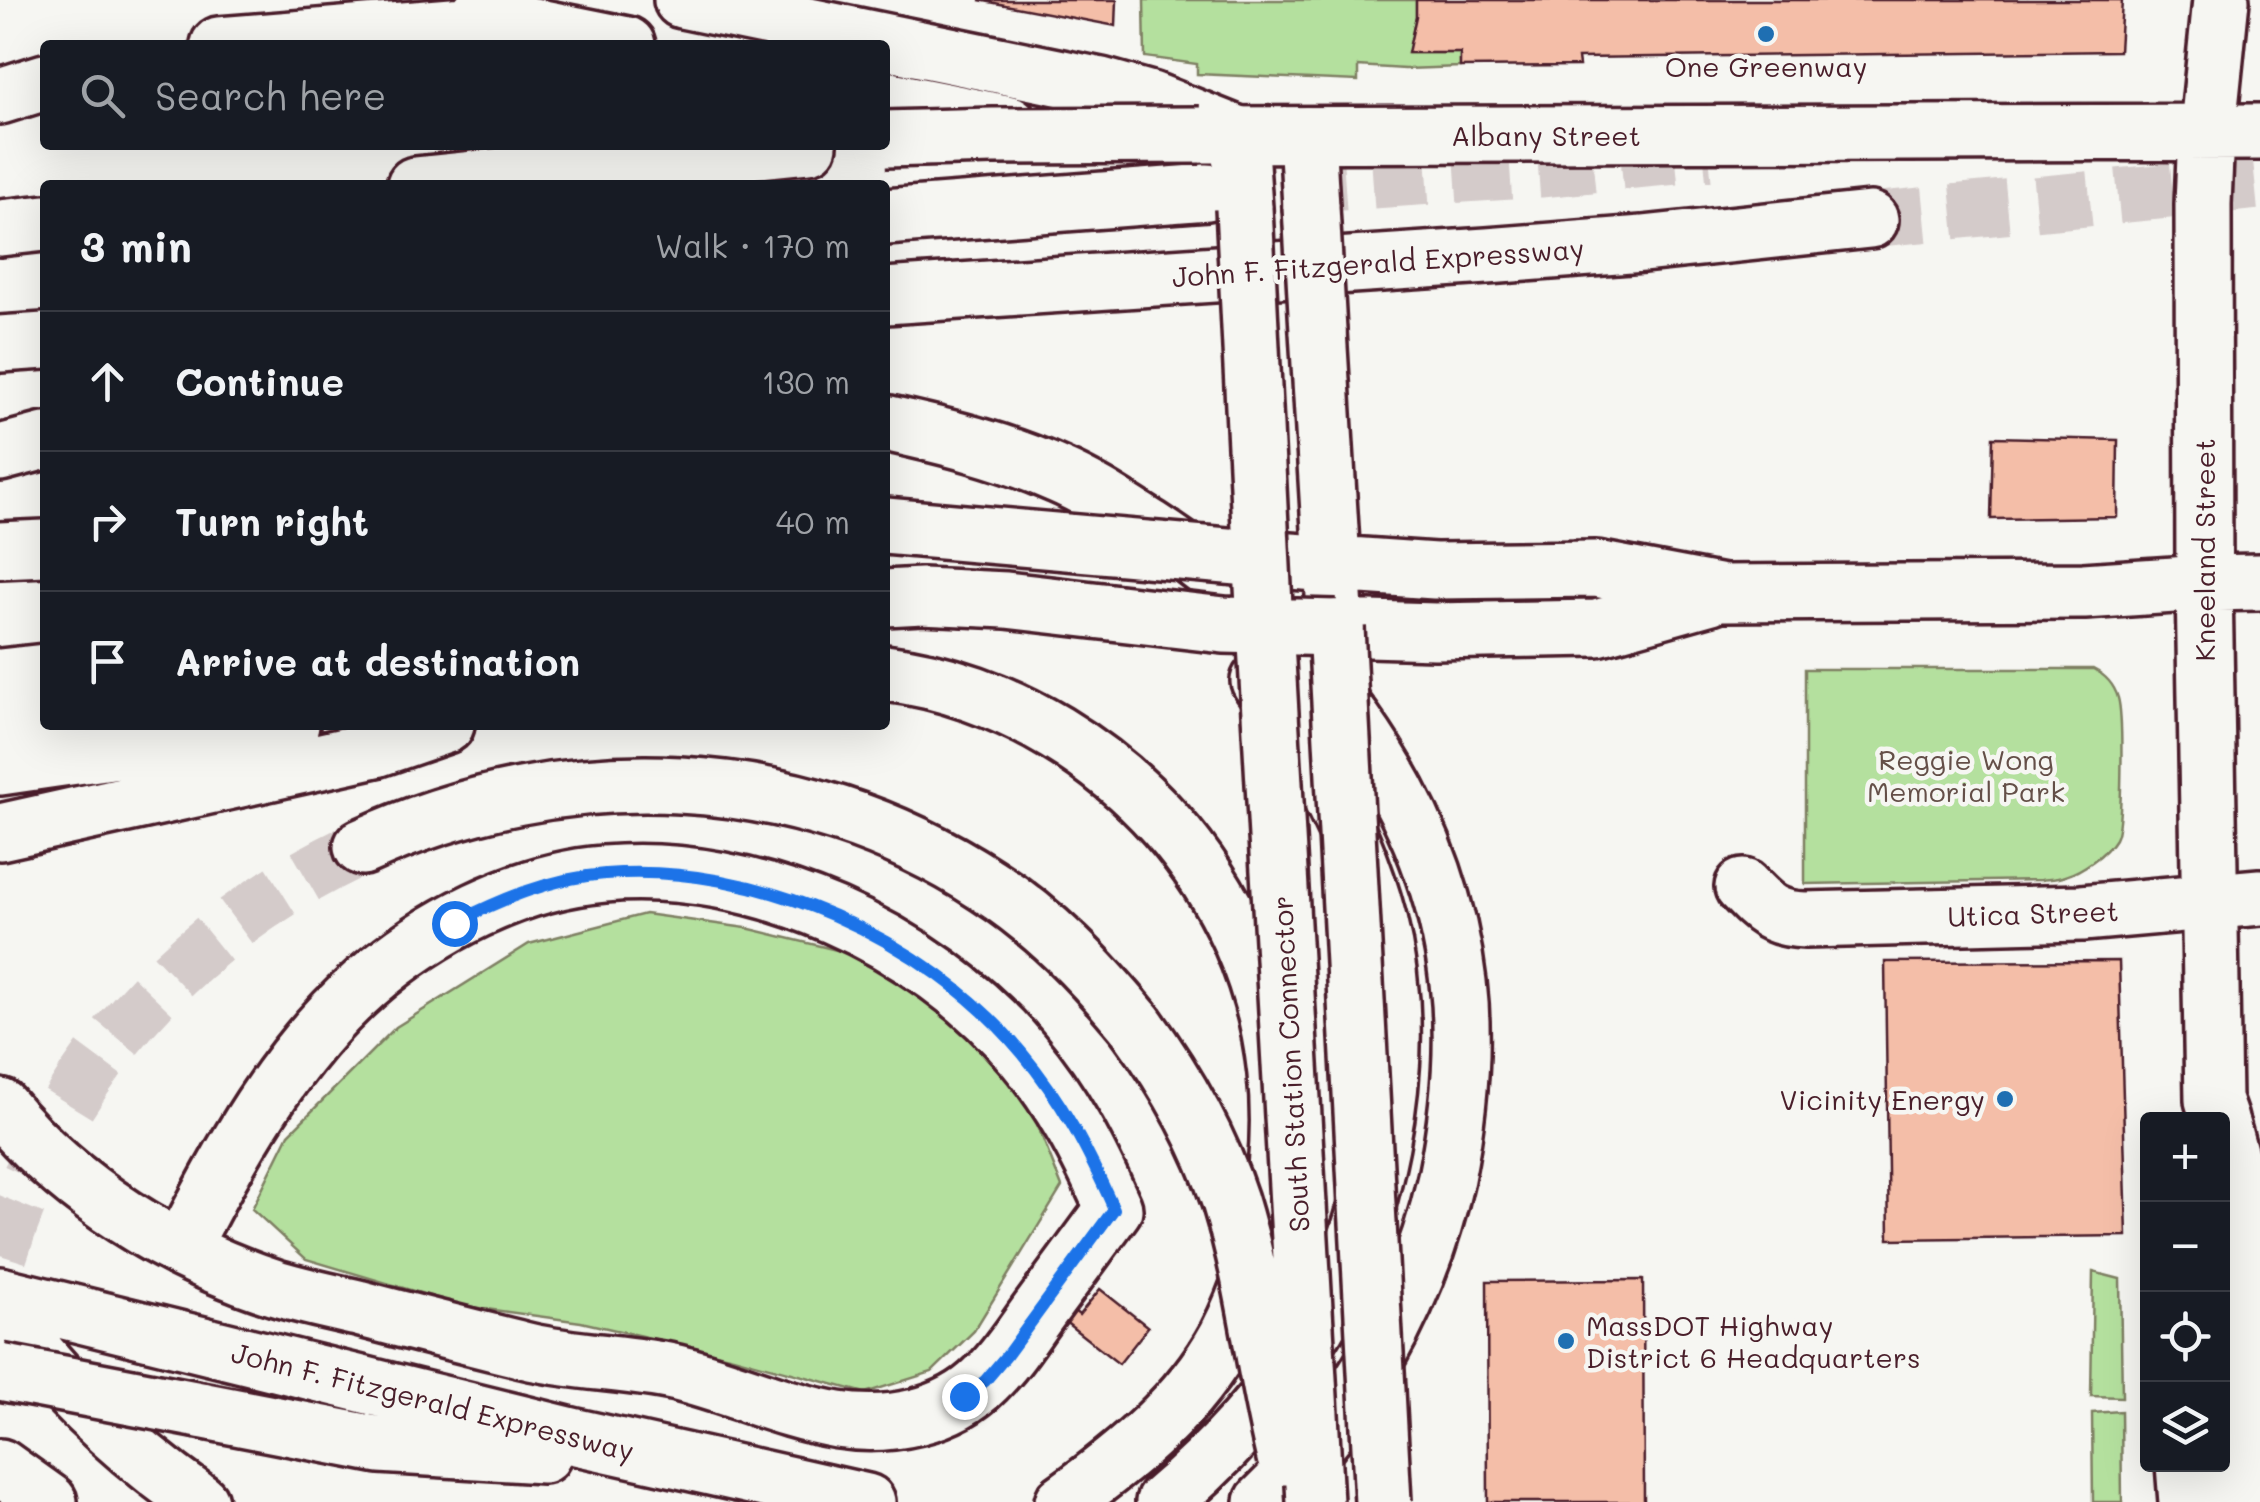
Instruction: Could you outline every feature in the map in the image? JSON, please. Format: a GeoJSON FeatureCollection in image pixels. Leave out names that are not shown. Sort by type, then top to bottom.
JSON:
{"type":"FeatureCollection","features":[{"type":"Feature","properties":{"kind":"main road"},"geometry":{"type":"LineString","coordinates":[[396,0],[602,40]]}},
{"type":"Feature","properties":{"kind":"main road"},"geometry":{"type":"LineString","coordinates":[[682,0],[876,40]]}},
{"type":"Feature","properties":{"kind":"main road","name":"Kneeland Street"},"geometry":{"type":"LineString","coordinates":[[2214,1112],[2235,900],[2204,583],[2203,204],[2234,132],[2221,0]]}},
{"type":"Feature","properties":{"kind":"main road"},"geometry":{"type":"LineString","coordinates":[[283,40],[514,22]]}},
{"type":"Feature","properties":{"kind":"main road"},"geometry":{"type":"LineString","coordinates":[[890,43],[1127,92],[1216,157]]}},
{"type":"Feature","properties":{"kind":"main road"},"geometry":{"type":"LineString","coordinates":[[0,96],[40,84]]}},
{"type":"Feature","properties":{"kind":"main road"},"geometry":{"type":"LineString","coordinates":[[890,100],[1092,139],[1216,157]]}},
{"type":"Feature","properties":{"kind":"main road","name":"Albany Street"},"geometry":{"type":"LineString","coordinates":[[890,139],[992,136],[1216,157],[1307,135],[2234,132]]}},
{"type":"Feature","properties":{"kind":"main road"},"geometry":{"type":"LineString","coordinates":[[1307,135],[1383,1502]]}},
{"type":"Feature","properties":{"kind":"main road"},"geometry":{"type":"LineString","coordinates":[[464,180],[761,150]]}},
{"type":"Feature","properties":{"kind":"main road"},"geometry":{"type":"LineString","coordinates":[[890,216],[1216,157]]}},
{"type":"Feature","properties":{"kind":"main road","name":"South Station Connector"},"geometry":{"type":"LineString","coordinates":[[1216,157],[1262,559],[1315,1502]]}},
{"type":"Feature","properties":{"kind":"main road","name":"John F. Fitzgerald Expressway"},"geometry":{"type":"LineString","coordinates":[[890,296],[1487,256],[1870,220]]}},
{"type":"Feature","properties":{"kind":"main road"},"geometry":{"type":"LineString","coordinates":[[0,228],[40,224]]}},
{"type":"Feature","properties":{"kind":"main road"},"geometry":{"type":"LineString","coordinates":[[0,344],[40,341]]}},
{"type":"Feature","properties":{"kind":"main road"},"geometry":{"type":"LineString","coordinates":[[890,425],[1018,458],[1062,476],[1180,548],[1252,605],[1303,656],[1352,718],[1404,807],[1439,893],[1458,980],[1462,1070],[1455,1131],[1436,1221],[1397,1319],[1364,1378],[1321,1438],[1263,1502]]}},
{"type":"Feature","properties":{"kind":"main road"},"geometry":{"type":"LineString","coordinates":[[890,426],[997,472],[1093,529],[1153,572],[1213,626],[1262,684],[1304,750],[1355,852],[1378,920],[1390,983],[1391,1082],[1359,1234],[1330,1299],[1264,1402],[1164,1502]]}},
{"type":"Feature","properties":{"kind":"main road"},"geometry":{"type":"LineString","coordinates":[[0,433],[40,430]]}},
{"type":"Feature","properties":{"kind":"main road"},"geometry":{"type":"LineString","coordinates":[[0,453],[40,442]]}},
{"type":"Feature","properties":{"kind":"main road"},"geometry":{"type":"LineString","coordinates":[[890,526],[1434,571],[1596,569],[1722,593],[2084,591],[2260,582]]}},
{"type":"Feature","properties":{"kind":"main road"},"geometry":{"type":"LineString","coordinates":[[0,550],[40,548]]}},
{"type":"Feature","properties":{"kind":"main road"},"geometry":{"type":"LineString","coordinates":[[890,598],[1006,600],[1224,625],[1435,631],[1597,628],[1722,593]]}},
{"type":"Feature","properties":{"kind":"main road"},"geometry":{"type":"LineString","coordinates":[[0,677],[40,673]]}},
{"type":"Feature","properties":{"kind":"main road"},"geometry":{"type":"LineString","coordinates":[[890,674],[943,685],[1019,713],[1074,744],[1131,787],[1157,812],[1203,870],[1241,938],[1265,1011],[1276,1086],[1277,1161],[1264,1236],[1242,1304],[1212,1362],[1170,1413],[1124,1457],[1062,1502]]}},
{"type":"Feature","properties":{"kind":"main road"},"geometry":{"type":"LineString","coordinates":[[0,717],[40,712]]}},
{"type":"Feature","properties":{"kind":"main road"},"geometry":{"type":"LineString","coordinates":[[0,767],[272,742],[376,749],[431,730]]}},
{"type":"Feature","properties":{"kind":"main road"},"geometry":{"type":"LineString","coordinates":[[0,832],[272,742]]}},
{"type":"Feature","properties":{"kind":"main road"},"geometry":{"type":"LineString","coordinates":[[362,846],[478,804],[566,788],[673,784],[783,798],[873,826],[988,885],[1040,924],[1092,974],[1136,1025],[1191,1110],[1229,1200],[1296,1502]]}},
{"type":"Feature","properties":{"kind":"main road"},"geometry":{"type":"LineString","coordinates":[[0,1106],[46,1156],[90,1192],[181,1249],[231,1271],[278,1288],[527,1352],[678,1374],[832,1419],[861,1423],[892,1422],[940,1408],[985,1381],[1114,1209],[1076,1130],[1021,1052],[952,986],[906,954],[858,927],[760,889],[710,879],[604,874],[554,882],[500,900],[410,949],[367,982],[323,1024],[247,1126],[181,1249]]}},
{"type":"Feature","properties":{"kind":"main road","name":"Utica Street"},"geometry":{"type":"LineString","coordinates":[[1743,887],[1776,916],[1804,920],[2082,914],[2235,900]]}},
{"type":"Feature","properties":{"kind":"main road","name":"Kneeland Street"},"geometry":{"type":"LineString","coordinates":[[2230,1152],[2249,1289],[2238,1502]]}},
{"type":"Feature","properties":{"kind":"main road","name":"John F. Fitzgerald Expressway"},"geometry":{"type":"LineString","coordinates":[[0,1295],[690,1464],[868,1502]]}},
{"type":"Feature","properties":{"kind":"main road"},"geometry":{"type":"LineString","coordinates":[[0,1305],[35,1352],[90,1412],[148,1464],[200,1502]]}},
{"type":"Feature","properties":{"kind":"main road"},"geometry":{"type":"LineString","coordinates":[[0,1372],[380,1445],[690,1464]]}},
{"type":"Feature","properties":{"kind":"main road"},"geometry":{"type":"LineString","coordinates":[[0,1467],[49,1502]]}},
{"type":"Feature","properties":{"kind":"main road"},"geometry":{"type":"LineString","coordinates":[[2185,1472],[2187,1502]]}},
{"type":"Feature","properties":{"kind":"main road"},"geometry":{"type":"LineString","coordinates":[[0,1487],[16,1502]]}},
{"type":"Feature","properties":{"kind":"green space"},"geometry":{"type":"Polygon","coordinates":[[[1144,0],[1416,0],[1409,53],[1460,53],[1460,67],[1358,66],[1358,81],[1197,74],[1197,64],[1145,57],[1144,0]]]}},
{"type":"Feature","properties":{"kind":"green space","name":"Reggie Wong Memorial Park"},"geometry":{"type":"Polygon","coordinates":[[[1805,669],[2093,669],[2111,684],[2120,708],[2121,793],[2115,839],[2086,866],[2056,878],[1805,884],[1805,669]]]}},
{"type":"Feature","properties":{"kind":"green space"},"geometry":{"type":"Polygon","coordinates":[[[645,914],[746,928],[853,954],[958,1024],[1025,1094],[1062,1187],[974,1331],[932,1372],[865,1393],[581,1322],[464,1306],[306,1259],[252,1209],[289,1134],[396,1027],[529,944],[645,914]]]}},
{"type":"Feature","properties":{"kind":"green space"},"geometry":{"type":"Polygon","coordinates":[[[2093,1272],[2120,1279],[2122,1397],[2091,1396],[2093,1272]]]}},
{"type":"Feature","properties":{"kind":"green space"},"geometry":{"type":"Polygon","coordinates":[[[2121,1411],[2122,1502],[2093,1502],[2092,1413],[2121,1411]]]}},
{"type":"Feature","properties":{"kind":"building"},"geometry":{"type":"Polygon","coordinates":[[[979,0],[1117,0],[1116,26],[979,0]]]}},
{"type":"Feature","properties":{"kind":"building","name":"One Greenway"},"geometry":{"type":"Polygon","coordinates":[[[1416,0],[2122,0],[2119,51],[1578,58],[1579,66],[1460,67],[1460,53],[1408,53],[1416,0]]]}},
{"type":"Feature","properties":{"kind":"building"},"geometry":{"type":"Polygon","coordinates":[[[1993,437],[2118,440],[2117,517],[1991,519],[1993,437]]]}},
{"type":"Feature","properties":{"kind":"building","name":"Vicinity Energy"},"geometry":{"type":"Polygon","coordinates":[[[2119,961],[2127,1236],[1889,1239],[1885,962],[2119,961]]]}},
{"type":"Feature","properties":{"kind":"building","name":"MassDOT Highway District 6 Headquarters"},"geometry":{"type":"Polygon","coordinates":[[[1643,1280],[1644,1502],[1488,1502],[1487,1281],[1643,1280]]]}},
{"type":"Feature","properties":{"kind":"building"},"geometry":{"type":"Polygon","coordinates":[[[1100,1289],[1148,1327],[1119,1364],[1064,1321],[1073,1310],[1079,1315],[1100,1289]]]}},
{"type":"Feature","properties":{"kind":"tunnel"},"geometry":{"type":"LineString","coordinates":[[1207,192],[1540,170],[1709,154]]}},
{"type":"Feature","properties":{"kind":"tunnel"},"geometry":{"type":"LineString","coordinates":[[1870,220],[2260,182]]}},
{"type":"Feature","properties":{"kind":"tunnel"},"geometry":{"type":"LineString","coordinates":[[0,1255],[25,1188],[56,1125],[94,1066],[137,1012],[185,963],[239,919],[298,880],[362,847]]}},
{"type":"Feature","properties":{"kind":"place","name":"One Greenway"},"geometry":{"type":"Point","coordinates":[1766,34]}},
{"type":"Feature","properties":{"kind":"place","name":"Vicinity Energy"},"geometry":{"type":"Point","coordinates":[2005,1099]}},
{"type":"Feature","properties":{"kind":"place","name":"MassDOT Highway District 6 Headquarters"},"geometry":{"type":"Point","coordinates":[1566,1341]}},
{"type":"Feature","properties":{"kind":"route"},"geometry":{"type":"LineString","coordinates":[[454,923],[500,900],[554,882],[604,874],[710,879],[760,889],[858,927],[906,954],[986,1016],[1051,1091],[1076,1130],[1114,1209],[1007,1355],[985,1381],[964,1396]]}}]}
